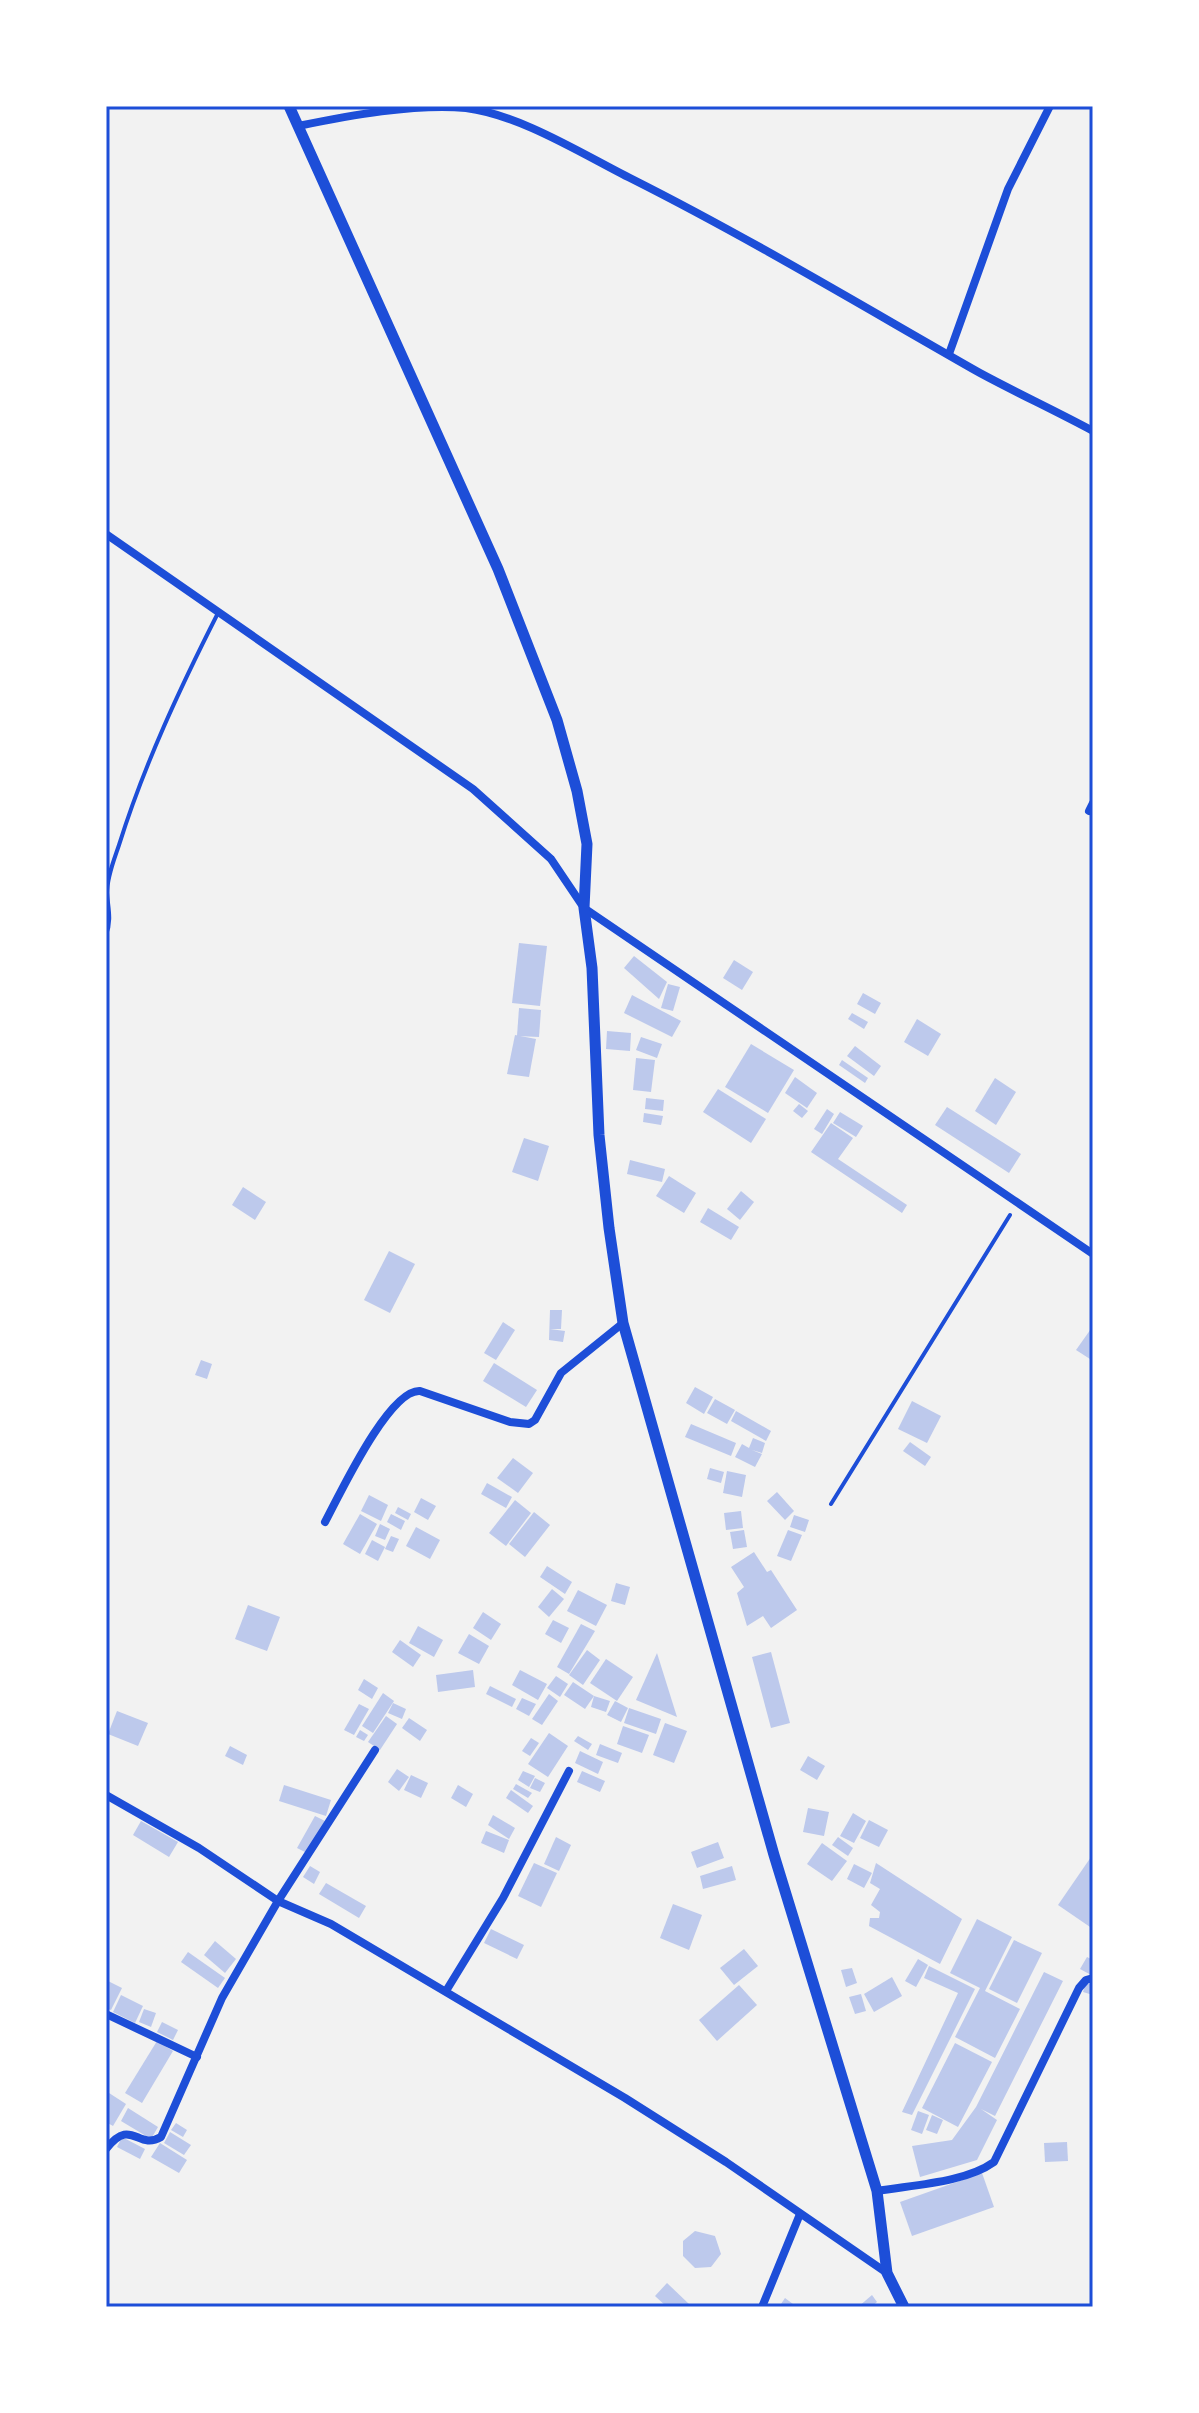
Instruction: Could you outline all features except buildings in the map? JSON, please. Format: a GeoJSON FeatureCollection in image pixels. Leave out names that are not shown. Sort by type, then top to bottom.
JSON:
{"type":"FeatureCollection","features":[{"type":"Feature","properties":{"kind":"street"},"geometry":{"type":"LineString","coordinates":[[289,106],[498,569],[557,720],[577,791],[587,844],[584,908],[592,968],[599,1135],[623,1323],[774,1855],[877,2191],[887,2273],[904,2307]]}},
{"type":"Feature","properties":{"kind":"street"},"geometry":{"type":"LineString","coordinates":[[949,354],[1008,189],[1050,106]]}},
{"type":"Feature","properties":{"kind":"street"},"geometry":{"type":"LineString","coordinates":[[298,126],[353,114],[464,108],[494,114],[528,127],[799,267],[949,354],[1093,431]]}},
{"type":"Feature","properties":{"kind":"street"},"geometry":{"type":"LineString","coordinates":[[106,534],[473,789],[551,859],[584,908],[1093,1254]]}},
{"type":"Feature","properties":{"kind":"street"},"geometry":{"type":"LineString","coordinates":[[325,1522],[385,1416],[405,1394],[420,1391],[510,1422],[529,1424],[535,1420],[561,1373],[623,1323]]}},
{"type":"Feature","properties":{"kind":"street"},"geometry":{"type":"LineString","coordinates":[[106,2149],[126,2132],[148,2141],[161,2137],[222,1998],[278,1901],[375,1750]]}},
{"type":"Feature","properties":{"kind":"street"},"geometry":{"type":"LineString","coordinates":[[446,1991],[503,1898],[569,1771]]}},
{"type":"Feature","properties":{"kind":"street"},"geometry":{"type":"LineString","coordinates":[[106,1795],[199,1848],[278,1901],[331,1924],[638,2106],[726,2162],[887,2273]]}},
{"type":"Feature","properties":{"kind":"street"},"geometry":{"type":"LineString","coordinates":[[877,2191],[958,2177],[985,2169],[994,2162],[1068,2006],[1086,1980],[1093,1978]]}},
{"type":"Feature","properties":{"kind":"street"},"geometry":{"type":"LineString","coordinates":[[106,2014],[197,2057]]}},
{"type":"Feature","properties":{"kind":"street"},"geometry":{"type":"LineString","coordinates":[[762,2307],[800,2214]]}},
{"type":"Feature","properties":{"kind":"lane"},"geometry":{"type":"LineString","coordinates":[[106,935],[110,921],[109,878],[119,843],[187,674],[218,613]]}},
{"type":"Feature","properties":{"kind":"path"},"geometry":{"type":"LineString","coordinates":[[831,1504],[1018,1203]]}}]}
